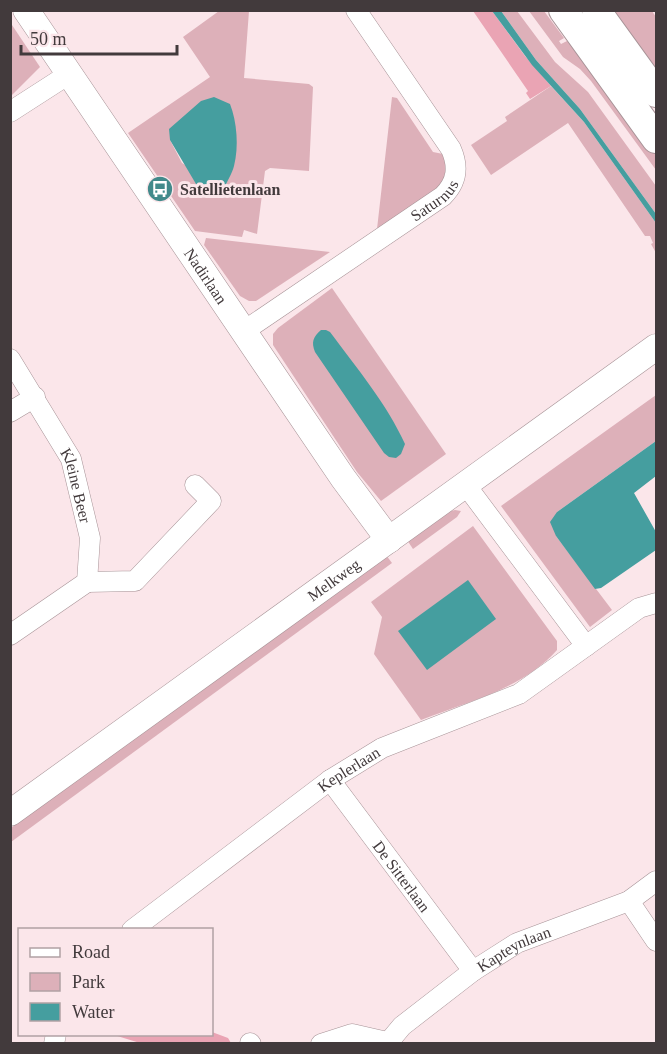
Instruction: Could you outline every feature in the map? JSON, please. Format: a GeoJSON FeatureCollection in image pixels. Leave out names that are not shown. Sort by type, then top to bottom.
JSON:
{"type":"FeatureCollection","features":[{"type":"Feature","properties":{"kind":"main road"},"geometry":{"type":"LineString","coordinates":[[563,10],[657,139]]}},
{"type":"Feature","properties":{"kind":"main road"},"geometry":{"type":"LineString","coordinates":[[596,10],[657,93]]}},
{"type":"Feature","properties":{"kind":"street","name":"Nadirlaan"},"geometry":{"type":"LineString","coordinates":[[26,10],[343,478],[389,540]]}},
{"type":"Feature","properties":{"kind":"street","name":"Saturnus"},"geometry":{"type":"LineString","coordinates":[[244,331],[443,196],[455,178],[455,158],[451,149],[357,10]]}},
{"type":"Feature","properties":{"kind":"street"},"geometry":{"type":"LineString","coordinates":[[11,112],[69,74]]}},
{"type":"Feature","properties":{"kind":"street","name":"Melkweg"},"geometry":{"type":"LineString","coordinates":[[10,813],[657,347]]}},
{"type":"Feature","properties":{"kind":"street","name":"Kleine Beer"},"geometry":{"type":"LineString","coordinates":[[10,359],[35,396],[71,459],[90,538],[87,582]]}},
{"type":"Feature","properties":{"kind":"street"},"geometry":{"type":"LineString","coordinates":[[10,412],[35,396]]}},
{"type":"Feature","properties":{"kind":"street"},"geometry":{"type":"LineString","coordinates":[[465,484],[586,646]]}},
{"type":"Feature","properties":{"kind":"street"},"geometry":{"type":"LineString","coordinates":[[10,635],[87,582],[135,581],[211,501],[195,485]]}},
{"type":"Feature","properties":{"kind":"street","name":"Keplerlaan"},"geometry":{"type":"LineString","coordinates":[[135,928],[330,780],[382,748],[519,694],[639,608],[657,603]]}},
{"type":"Feature","properties":{"kind":"street","name":"De Sitterlaan"},"geometry":{"type":"LineString","coordinates":[[330,780],[473,971]]}},
{"type":"Feature","properties":{"kind":"street","name":"Kapteynlaan"},"geometry":{"type":"LineString","coordinates":[[321,1044],[352,1034],[387,1043],[402,1026],[473,971],[517,943],[629,901],[657,881]]}},
{"type":"Feature","properties":{"kind":"street"},"geometry":{"type":"LineString","coordinates":[[629,901],[657,940]]}},
{"type":"Feature","properties":{"kind":"green space"},"geometry":{"type":"Polygon","coordinates":[[[219,11],[249,11],[244,78],[309,84],[313,87],[309,171],[270,168],[265,171],[257,234],[244,230],[242,237],[195,231],[128,133],[210,77],[183,37],[219,11]],[[170,140],[182,163],[224,189],[227,182],[170,140]]]}},
{"type":"Feature","properties":{"kind":"green space"},"geometry":{"type":"Polygon","coordinates":[[[501,11],[517,11],[555,62],[588,92],[656,186],[656,214],[580,109],[536,60],[501,11]]]}},
{"type":"Feature","properties":{"kind":"green space"},"geometry":{"type":"Polygon","coordinates":[[[529,11],[544,11],[564,38],[559,41],[561,44],[567,41],[588,63],[656,150],[656,170],[591,81],[580,69],[563,57],[529,11]]]}},
{"type":"Feature","properties":{"kind":"green space"},"geometry":{"type":"Polygon","coordinates":[[[603,11],[652,11],[656,17],[656,83],[603,11]]]}},
{"type":"Feature","properties":{"kind":"green space"},"geometry":{"type":"Polygon","coordinates":[[[10,22],[40,67],[11,96],[10,96],[10,22]]]}},
{"type":"Feature","properties":{"kind":"green space"},"geometry":{"type":"Polygon","coordinates":[[[551,86],[584,122],[656,223],[656,253],[650,236],[645,236],[568,123],[491,175],[471,145],[507,121],[505,117],[551,86]]]}},
{"type":"Feature","properties":{"kind":"green space"},"geometry":{"type":"Polygon","coordinates":[[[392,97],[397,98],[433,152],[443,154],[445,172],[437,188],[377,229],[392,97]]]}},
{"type":"Feature","properties":{"kind":"green space"},"geometry":{"type":"Polygon","coordinates":[[[206,238],[330,252],[256,301],[249,301],[240,296],[204,245],[206,238]]]}},
{"type":"Feature","properties":{"kind":"green space"},"geometry":{"type":"Polygon","coordinates":[[[332,288],[446,454],[381,501],[357,472],[273,345],[273,334],[278,328],[332,288]]]}},
{"type":"Feature","properties":{"kind":"green space"},"geometry":{"type":"Polygon","coordinates":[[[656,395],[656,441],[557,512],[556,536],[612,610],[590,627],[501,506],[656,395]]]}},
{"type":"Feature","properties":{"kind":"green space"},"geometry":{"type":"Polygon","coordinates":[[[461,511],[457,517],[413,549],[407,540],[447,512],[461,511]]]}},
{"type":"Feature","properties":{"kind":"green space"},"geometry":{"type":"Polygon","coordinates":[[[473,526],[557,641],[557,650],[528,675],[511,684],[476,700],[421,720],[374,654],[382,617],[371,602],[473,526]]]}},
{"type":"Feature","properties":{"kind":"green space"},"geometry":{"type":"Polygon","coordinates":[[[386,555],[392,563],[11,842],[11,828],[386,555]]]}},
{"type":"Feature","properties":{"kind":"shaded area"},"geometry":{"type":"Polygon","coordinates":[[[473,11],[492,11],[525,56],[551,86],[530,99],[526,93],[528,91],[473,11]]]}},
{"type":"Feature","properties":{"kind":"shaded area"},"geometry":{"type":"Polygon","coordinates":[[[213,1032],[228,1038],[231,1043],[140,1043],[117,1036],[213,1036],[213,1032]]]}},
{"type":"Feature","properties":{"kind":"water"},"geometry":{"type":"Polygon","coordinates":[[[492,11],[501,11],[536,60],[580,109],[656,214],[656,223],[584,122],[532,65],[492,11]]]}},
{"type":"Feature","properties":{"kind":"water"},"geometry":{"type":"Polygon","coordinates":[[[214,97],[230,104],[237,135],[236,159],[232,172],[224,189],[215,192],[196,184],[170,140],[169,129],[201,101],[214,97]]]}},
{"type":"Feature","properties":{"kind":"water"},"geometry":{"type":"Polygon","coordinates":[[[321,330],[330,332],[398,429],[405,444],[401,454],[396,458],[384,453],[315,352],[314,340],[321,330]]]}},
{"type":"Feature","properties":{"kind":"water"},"geometry":{"type":"Polygon","coordinates":[[[656,441],[656,476],[634,493],[656,532],[656,550],[601,588],[595,589],[556,536],[550,522],[557,512],[656,441]]]}},
{"type":"Feature","properties":{"kind":"water"},"geometry":{"type":"Polygon","coordinates":[[[468,580],[496,619],[427,670],[398,631],[468,580]]]}},
{"type":"Feature","properties":{"kind":"place","name":"Satellietenlaan"},"geometry":{"type":"Point","coordinates":[160,189]}}]}
